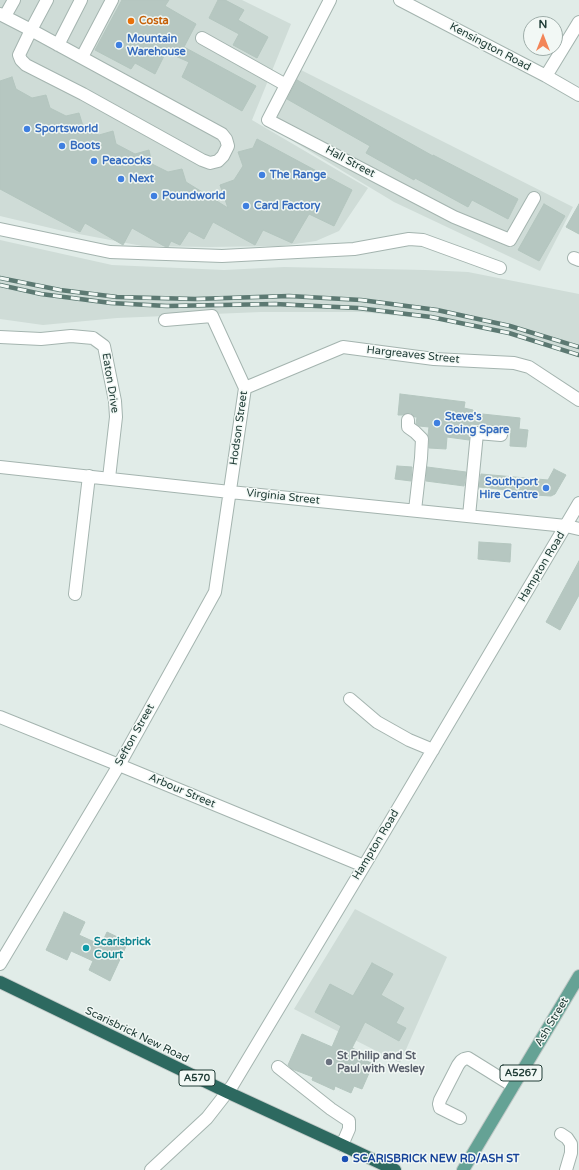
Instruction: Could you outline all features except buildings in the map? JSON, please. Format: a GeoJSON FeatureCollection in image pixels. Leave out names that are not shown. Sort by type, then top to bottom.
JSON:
{"type":"FeatureCollection","features":[{"type":"Feature","properties":{"kind":"highway","name":"Scarisbrick New Road"},"geometry":{"type":"LineString","coordinates":[[0,982],[227,1092],[395,1170]]}},
{"type":"Feature","properties":{"kind":"main road","name":"Ash Street"},"geometry":{"type":"LineString","coordinates":[[463,1170],[579,976]]}},
{"type":"Feature","properties":{"kind":"street"},"geometry":{"type":"LineString","coordinates":[[14,0],[2,15],[31,30],[58,45],[82,57],[222,134],[226,139],[228,146],[223,156],[218,161],[210,163],[202,160],[83,94],[26,65],[21,60],[19,55],[31,30],[47,0]]}},
{"type":"Feature","properties":{"kind":"street"},"geometry":{"type":"LineString","coordinates":[[58,45],[81,0]]}},
{"type":"Feature","properties":{"kind":"street"},"geometry":{"type":"LineString","coordinates":[[82,57],[112,0]]}},
{"type":"Feature","properties":{"kind":"street","name":"Hall Street"},"geometry":{"type":"LineString","coordinates":[[330,0],[268,120],[454,217],[510,240],[534,198]]}},
{"type":"Feature","properties":{"kind":"street","name":"Kensington Road"},"geometry":{"type":"LineString","coordinates":[[400,0],[546,76],[579,95]]}},
{"type":"Feature","properties":{"kind":"street"},"geometry":{"type":"LineString","coordinates":[[546,76],[579,22]]}},
{"type":"Feature","properties":{"kind":"street"},"geometry":{"type":"LineString","coordinates":[[202,38],[286,85]]}},
{"type":"Feature","properties":{"kind":"street"},"geometry":{"type":"LineString","coordinates":[[0,229],[110,252],[222,256],[354,249],[409,239],[423,240],[500,268]]}},
{"type":"Feature","properties":{"kind":"street","name":"Hodson Street"},"geometry":{"type":"LineString","coordinates":[[165,320],[212,316],[245,388],[230,492]]}},
{"type":"Feature","properties":{"kind":"street","name":"Eaton Drive"},"geometry":{"type":"LineString","coordinates":[[0,337],[41,339],[71,336],[93,338],[104,346],[115,400],[116,417],[109,478]]}},
{"type":"Feature","properties":{"kind":"street","name":"Hargreaves Street"},"geometry":{"type":"LineString","coordinates":[[245,388],[343,347],[434,359],[514,363],[529,367],[579,400]]}},
{"type":"Feature","properties":{"kind":"street"},"geometry":{"type":"LineString","coordinates":[[408,420],[408,427],[422,439],[415,510]]}},
{"type":"Feature","properties":{"kind":"street"},"geometry":{"type":"LineString","coordinates":[[469,516],[477,433],[501,435]]}},
{"type":"Feature","properties":{"kind":"street","name":"Virginia Street"},"geometry":{"type":"LineString","coordinates":[[0,466],[230,492],[566,526],[579,529]]}},
{"type":"Feature","properties":{"kind":"street"},"geometry":{"type":"LineString","coordinates":[[75,594],[89,476]]}},
{"type":"Feature","properties":{"kind":"street","name":"Sefton Street"},"geometry":{"type":"LineString","coordinates":[[0,964],[119,765],[215,592],[230,492]]}},
{"type":"Feature","properties":{"kind":"street","name":"Hampton Road"},"geometry":{"type":"LineString","coordinates":[[151,1170],[207,1118],[232,1086],[579,503]]}},
{"type":"Feature","properties":{"kind":"street"},"geometry":{"type":"LineString","coordinates":[[350,700],[377,722],[408,740],[433,750]]}},
{"type":"Feature","properties":{"kind":"street","name":"Arbour Street"},"geometry":{"type":"LineString","coordinates":[[0,717],[364,866]]}},
{"type":"Feature","properties":{"kind":"street"},"geometry":{"type":"LineString","coordinates":[[460,1118],[440,1108],[439,1104],[458,1065],[464,1059],[468,1058],[514,1086]]}},
{"type":"Feature","properties":{"kind":"street"},"geometry":{"type":"LineString","coordinates":[[278,1067],[331,1109],[349,1121],[349,1129],[342,1145]]}},
{"type":"Feature","properties":{"kind":"street"},"geometry":{"type":"LineString","coordinates":[[561,1134],[567,1138],[570,1144],[571,1153],[566,1170]]}},
{"type":"Feature","properties":{"kind":"shaded area"},"geometry":{"type":"Polygon","coordinates":[[[0,0],[242,0],[291,24],[252,120],[368,188],[339,231],[316,241],[281,246],[142,246],[63,231],[0,216],[0,0]]]}},
{"type":"Feature","properties":{"kind":"shaded area"},"geometry":{"type":"Polygon","coordinates":[[[299,69],[573,207],[540,271],[394,202],[268,126],[299,69]]]}},
{"type":"Feature","properties":{"kind":"shaded area"},"geometry":{"type":"Polygon","coordinates":[[[0,240],[112,265],[224,270],[284,267],[468,272],[579,294],[579,354],[551,344],[446,321],[362,312],[261,312],[117,318],[43,325],[0,319],[0,240]]]}},
{"type":"Feature","properties":{"kind":"shaded area"},"geometry":{"type":"Polygon","coordinates":[[[355,909],[447,957],[400,1063],[294,1009],[355,909]]]}},
{"type":"Feature","properties":{"kind":"railway"},"geometry":{"type":"LineString","coordinates":[[0,278],[60,290],[117,297],[195,299],[289,296],[361,300],[437,310],[510,326],[579,347]]}},
{"type":"Feature","properties":{"kind":"railway"},"geometry":{"type":"LineString","coordinates":[[0,285],[41,294],[111,303],[167,306],[275,304],[358,308],[431,317],[509,333],[579,355]]}},
{"type":"Feature","properties":{"kind":"place","name":"Costa"},"geometry":{"type":"Point","coordinates":[131,21]}},
{"type":"Feature","properties":{"kind":"place","name":"Mountain Warehouse"},"geometry":{"type":"Point","coordinates":[119,45]}},
{"type":"Feature","properties":{"kind":"place","name":"Sportsworld"},"geometry":{"type":"Point","coordinates":[27,129]}},
{"type":"Feature","properties":{"kind":"place","name":"Boots"},"geometry":{"type":"Point","coordinates":[62,146]}},
{"type":"Feature","properties":{"kind":"place","name":"Peacocks"},"geometry":{"type":"Point","coordinates":[94,161]}},
{"type":"Feature","properties":{"kind":"place","name":"The Range"},"geometry":{"type":"Point","coordinates":[262,175]}},
{"type":"Feature","properties":{"kind":"place","name":"Next"},"geometry":{"type":"Point","coordinates":[121,179]}},
{"type":"Feature","properties":{"kind":"place","name":"Poundworld"},"geometry":{"type":"Point","coordinates":[154,196]}},
{"type":"Feature","properties":{"kind":"place","name":"Card Factory"},"geometry":{"type":"Point","coordinates":[246,206]}},
{"type":"Feature","properties":{"kind":"place","name":"Steve's Going Spare"},"geometry":{"type":"Point","coordinates":[437,423]}},
{"type":"Feature","properties":{"kind":"place","name":"Southport Hire Centre"},"geometry":{"type":"Point","coordinates":[546,488]}},
{"type":"Feature","properties":{"kind":"place","name":"Scarisbrick Court"},"geometry":{"type":"Point","coordinates":[86,948]}},
{"type":"Feature","properties":{"kind":"place","name":"St Philip and St Paul with Wesley"},"geometry":{"type":"Point","coordinates":[329,1062]}},
{"type":"Feature","properties":{"kind":"place","name":"SCARISBRICK NEW RD/ASH ST"},"geometry":{"type":"Point","coordinates":[345,1159]}}]}
